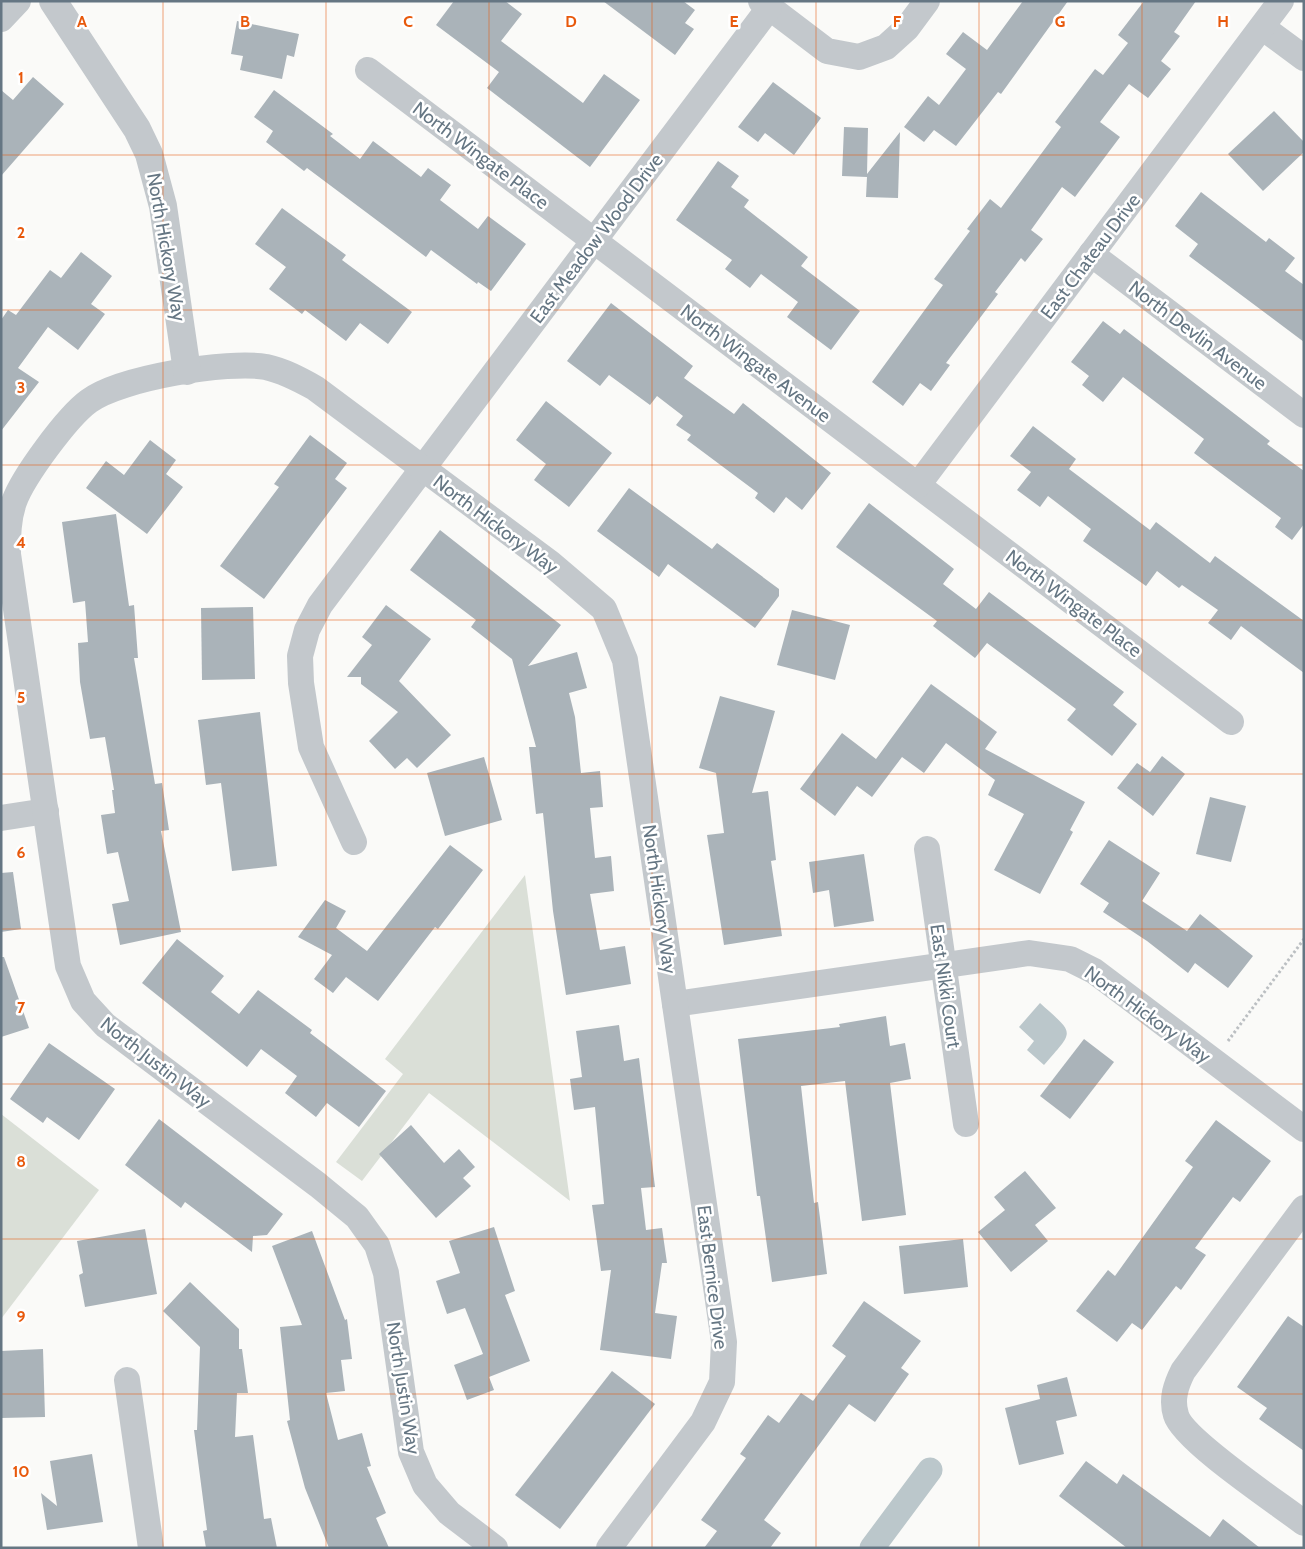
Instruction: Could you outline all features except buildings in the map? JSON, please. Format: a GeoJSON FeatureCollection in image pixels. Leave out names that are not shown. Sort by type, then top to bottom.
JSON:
{"type":"FeatureCollection","features":[{"type":"Feature","properties":{"kind":"street"},"geometry":{"type":"LineString","coordinates":[[1,19],[18,1]]}},
{"type":"Feature","properties":{"kind":"street","name":"North Hickory Way"},"geometry":{"type":"LineString","coordinates":[[53,1],[137,130],[149,154],[163,206],[188,371]]}},
{"type":"Feature","properties":{"kind":"street"},"geometry":{"type":"LineString","coordinates":[[765,4],[827,51],[859,57],[886,47],[907,28],[926,1]]}},
{"type":"Feature","properties":{"kind":"street","name":"East Chateau Drive"},"geometry":{"type":"LineString","coordinates":[[918,485],[1281,1]]}},
{"type":"Feature","properties":{"kind":"street","name":"East Meadow Wood Drive"},"geometry":{"type":"LineString","coordinates":[[354,842],[311,747],[301,683],[300,656],[307,630],[320,605],[594,240],[765,4]]}},
{"type":"Feature","properties":{"kind":"street"},"geometry":{"type":"LineString","coordinates":[[1262,27],[1304,58]]}},
{"type":"Feature","properties":{"kind":"street","name":"North Wingate Place"},"geometry":{"type":"LineString","coordinates":[[368,70],[594,240]]}},
{"type":"Feature","properties":{"kind":"street","name":"North Wingate Avenue"},"geometry":{"type":"LineString","coordinates":[[594,240],[918,485]]}},
{"type":"Feature","properties":{"kind":"street","name":"North Devlin Avenue"},"geometry":{"type":"LineString","coordinates":[[1091,254],[1304,415]]}},
{"type":"Feature","properties":{"kind":"street","name":"North Hickory Way"},"geometry":{"type":"LineString","coordinates":[[44,454],[68,422],[88,402],[112,388],[188,371],[264,367],[291,374],[315,388],[550,563],[604,609],[626,660],[675,1004],[1029,953],[1070,959],[1094,971],[1304,1129]]}},
{"type":"Feature","properties":{"kind":"street","name":"North Justin Way"},"geometry":{"type":"LineString","coordinates":[[44,454],[29,474],[14,501],[8,527],[8,554],[68,966],[83,1001],[105,1025],[358,1217],[377,1245],[386,1273],[411,1452],[425,1485],[449,1513],[495,1548]]}},
{"type":"Feature","properties":{"kind":"street","name":"North Wingate Place"},"geometry":{"type":"LineString","coordinates":[[918,485],[1231,722]]}},
{"type":"Feature","properties":{"kind":"street"},"geometry":{"type":"LineString","coordinates":[[1,818],[46,811]]}},
{"type":"Feature","properties":{"kind":"street","name":"East Nikki Court"},"geometry":{"type":"LineString","coordinates":[[927,849],[966,1124]]}},
{"type":"Feature","properties":{"kind":"street","name":"East Bernice Drive"},"geometry":{"type":"LineString","coordinates":[[609,1548],[703,1422],[722,1382],[724,1342],[675,1004]]}},
{"type":"Feature","properties":{"kind":"street"},"geometry":{"type":"LineString","coordinates":[[1304,1208],[1183,1371],[1176,1385],[1173,1402],[1176,1416],[1191,1438],[1304,1523]]}},
{"type":"Feature","properties":{"kind":"street"},"geometry":{"type":"LineString","coordinates":[[127,1380],[151,1548]]}},
{"type":"Feature","properties":{"kind":"path"},"geometry":{"type":"LineString","coordinates":[[1214,1061],[1304,940]]}},
{"type":"Feature","properties":{"kind":"shaded area"},"geometry":{"type":"Polygon","coordinates":[[[525,875],[570,1201],[429,1093],[362,1181],[336,1162],[403,1074],[385,1059],[525,875]]]}},
{"type":"Feature","properties":{"kind":"shaded area"},"geometry":{"type":"Polygon","coordinates":[[[1040,1003],[1060,1021],[1067,1032],[1066,1038],[1044,1065],[1027,1050],[1034,1041],[1019,1027],[1040,1003]]]}},
{"type":"Feature","properties":{"kind":"shaded area"},"geometry":{"type":"Polygon","coordinates":[[[1,1114],[99,1190],[1,1319],[1,1114]]]}},
{"type":"Feature","properties":{"kind":"waterway"},"geometry":{"type":"LineString","coordinates":[[872,1548],[930,1470]]}}]}
